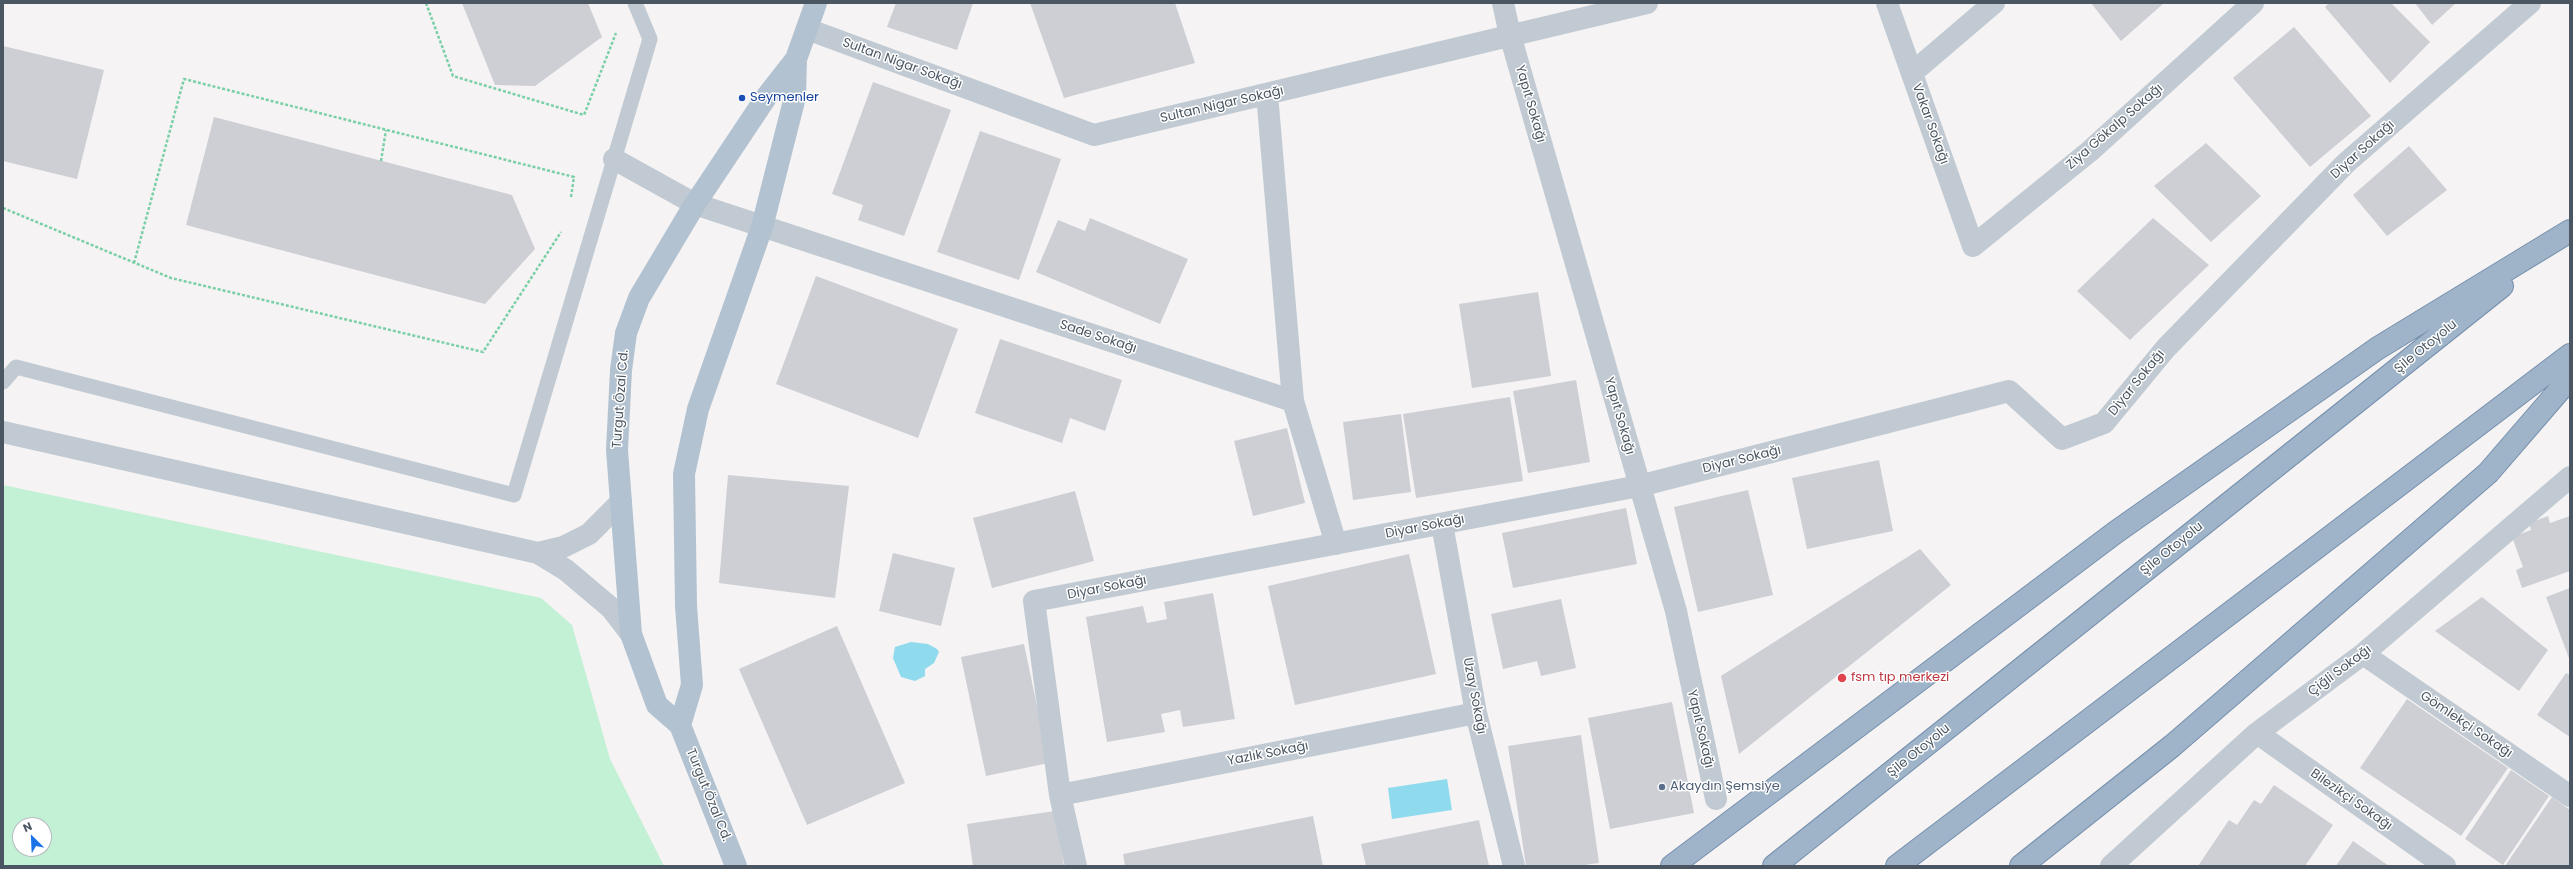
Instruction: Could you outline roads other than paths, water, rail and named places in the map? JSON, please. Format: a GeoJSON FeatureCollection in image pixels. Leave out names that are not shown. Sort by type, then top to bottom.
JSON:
{"type":"FeatureCollection","features":[{"type":"Feature","properties":{"kind":"highway"},"geometry":{"type":"LineString","coordinates":[[1672,866],[2116,532],[2378,348],[2570,231]]}},
{"type":"Feature","properties":{"kind":"highway","name":"Şile Otoyolu"},"geometry":{"type":"LineString","coordinates":[[1774,866],[2570,231]]}},
{"type":"Feature","properties":{"kind":"highway"},"geometry":{"type":"LineString","coordinates":[[1897,866],[2570,355]]}},
{"type":"Feature","properties":{"kind":"highway"},"geometry":{"type":"LineString","coordinates":[[2021,866],[2172,746],[2488,473],[2570,378]]}},
{"type":"Feature","properties":{"kind":"main road","name":"Turgut Özal Cd."},"geometry":{"type":"LineString","coordinates":[[736,866],[680,725],[657,705],[631,634],[617,450],[620,370],[626,333],[639,298],[695,204],[767,96],[796,59],[816,3]]}},
{"type":"Feature","properties":{"kind":"main road","name":"Turgut Özal Cd."},"geometry":{"type":"LineString","coordinates":[[680,725],[692,685],[686,606],[684,474],[698,409],[762,227],[795,97],[796,59]]}},
{"type":"Feature","properties":{"kind":"street","name":"Yapıt Sokağı"},"geometry":{"type":"LineString","coordinates":[[1503,3],[1510,35],[1676,610],[1716,799]]}},
{"type":"Feature","properties":{"kind":"street","name":"Sultan Nigar Sokağı"},"geometry":{"type":"LineString","coordinates":[[807,29],[1094,135],[1647,3]]}},
{"type":"Feature","properties":{"kind":"street","name":"Vakar Sokağı"},"geometry":{"type":"LineString","coordinates":[[1887,3],[1973,246]]}},
{"type":"Feature","properties":{"kind":"street"},"geometry":{"type":"LineString","coordinates":[[1912,73],[1994,3]]}},
{"type":"Feature","properties":{"kind":"street","name":"Ziya Gökalp Sokağı"},"geometry":{"type":"LineString","coordinates":[[1973,246],[2090,151],[2253,3]]}},
{"type":"Feature","properties":{"kind":"street","name":"Diyar Sokağı"},"geometry":{"type":"LineString","coordinates":[[1076,866],[1060,795],[1034,601],[1639,486],[2009,391],[2062,439],[2104,423],[2166,348],[2346,164],[2530,3]]}},
{"type":"Feature","properties":{"kind":"street"},"geometry":{"type":"LineString","coordinates":[[1267,94],[1293,401],[1336,544]]}},
{"type":"Feature","properties":{"kind":"street","name":"Sade Sokağı"},"geometry":{"type":"LineString","coordinates":[[614,159],[695,204],[1293,401]]}},
{"type":"Feature","properties":{"kind":"street"},"geometry":{"type":"LineString","coordinates":[[3,432],[538,553],[566,570],[612,608],[631,634]]}},
{"type":"Feature","properties":{"kind":"street","name":"Çiğli Sokağı"},"geometry":{"type":"LineString","coordinates":[[2111,866],[2257,733],[2363,654],[2570,477]]}},
{"type":"Feature","properties":{"kind":"street"},"geometry":{"type":"LineString","coordinates":[[538,553],[563,547],[589,534],[621,502]]}},
{"type":"Feature","properties":{"kind":"street","name":"Uzay Sokağı"},"geometry":{"type":"LineString","coordinates":[[1442,524],[1476,713],[1514,866]]}},
{"type":"Feature","properties":{"kind":"street","name":"Gömlekçi Sokağı"},"geometry":{"type":"LineString","coordinates":[[2363,654],[2570,796]]}},
{"type":"Feature","properties":{"kind":"street","name":"Yazlık Sokağı"},"geometry":{"type":"LineString","coordinates":[[1060,795],[1476,713]]}},
{"type":"Feature","properties":{"kind":"street","name":"Bilezikçi Sokağı"},"geometry":{"type":"LineString","coordinates":[[2257,733],[2445,866]]}},
{"type":"Feature","properties":{"kind":"lane"},"geometry":{"type":"LineString","coordinates":[[3,382],[16,367],[514,495],[650,39],[635,3]]}},
{"type":"Feature","properties":{"kind":"water"},"geometry":{"type":"Polygon","coordinates":[[[911,642],[928,644],[937,649],[939,652],[934,663],[925,669],[925,676],[915,681],[901,677],[893,658],[895,647],[911,642]]]}},
{"type":"Feature","properties":{"kind":"water"},"geometry":{"type":"Polygon","coordinates":[[[1447,779],[1452,810],[1392,819],[1388,788],[1447,779]]]}},
{"type":"Feature","properties":{"kind":"place","name":"Seymenler"},"geometry":{"type":"Point","coordinates":[742,98]}},
{"type":"Feature","properties":{"kind":"place","name":"fsm tıp merkezi"},"geometry":{"type":"Point","coordinates":[1842,678]}},
{"type":"Feature","properties":{"kind":"place","name":"Akaydın Şemsiye"},"geometry":{"type":"Point","coordinates":[1662,787]}}]}
